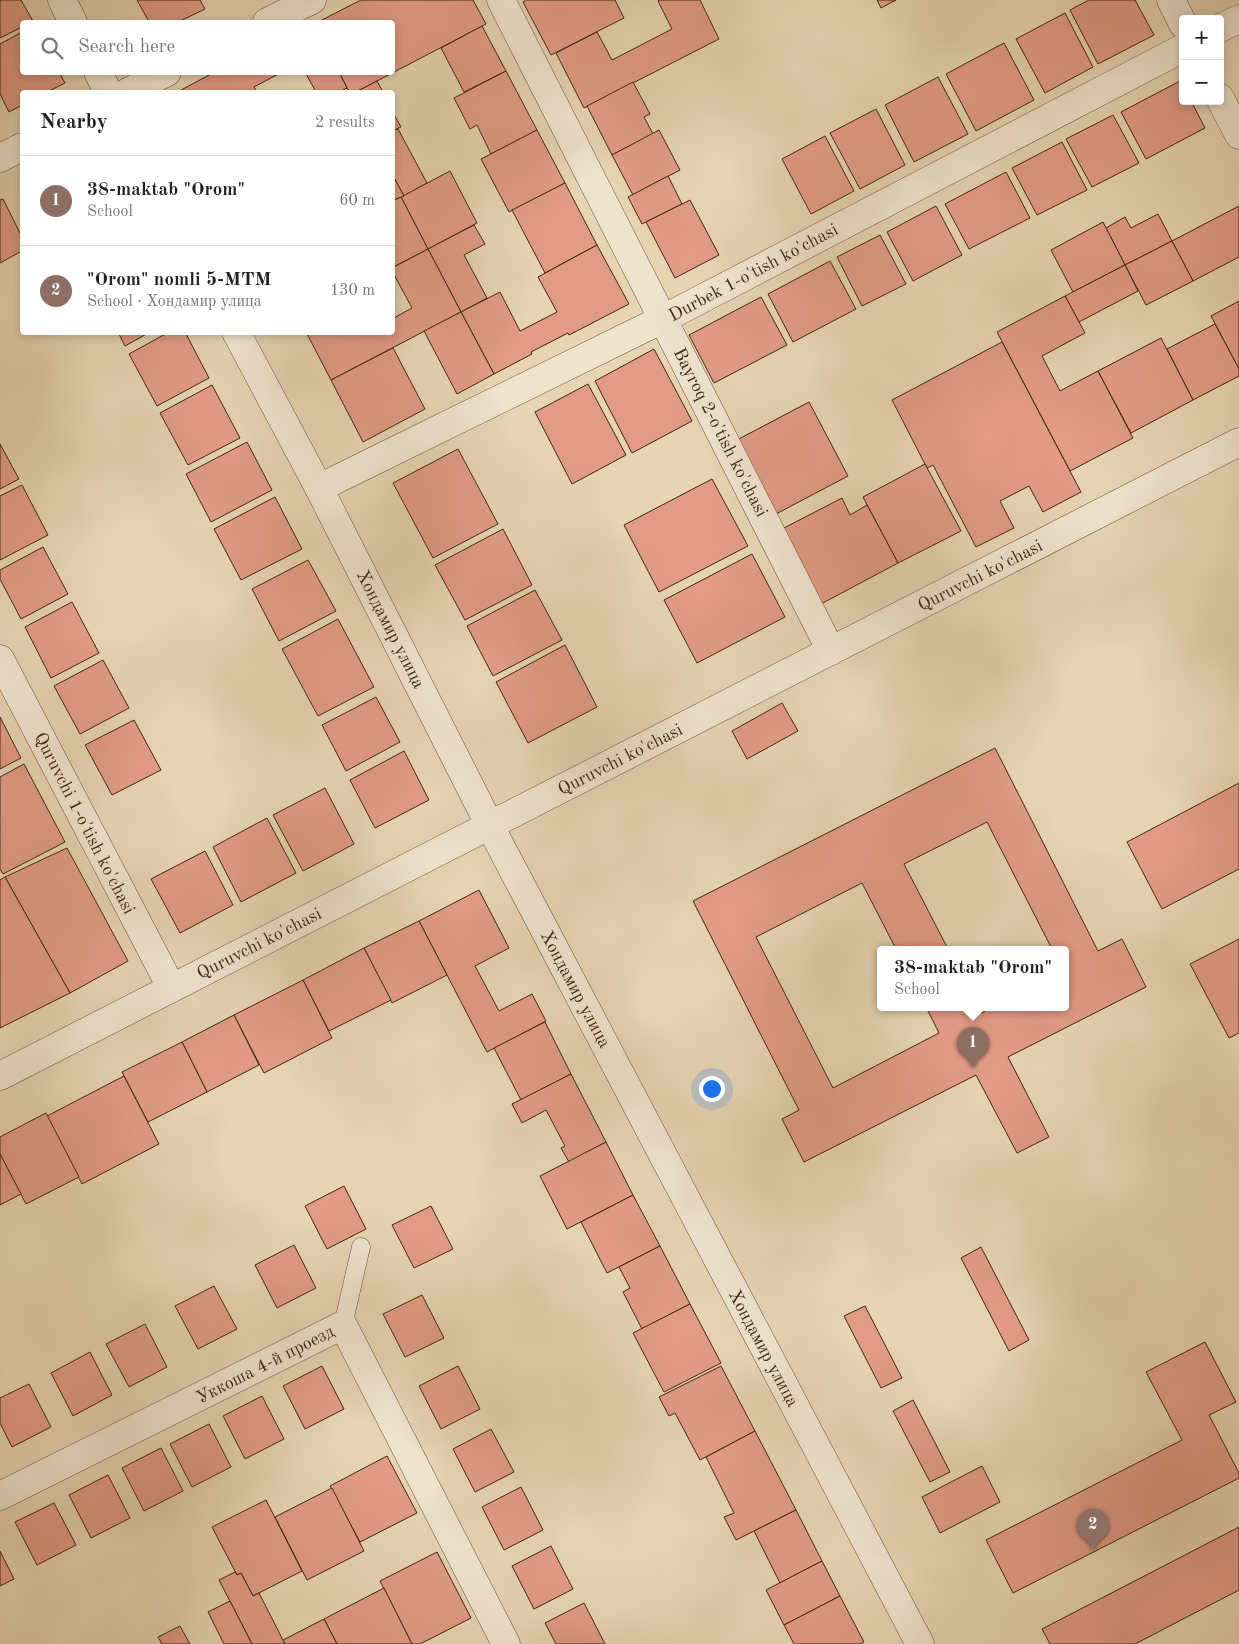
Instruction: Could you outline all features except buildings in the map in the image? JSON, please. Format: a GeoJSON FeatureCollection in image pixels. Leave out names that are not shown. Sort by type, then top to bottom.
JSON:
{"type":"FeatureCollection","features":[{"type":"Feature","properties":{"kind":"street"},"geometry":{"type":"LineString","coordinates":[[62,0],[72,20]]}},
{"type":"Feature","properties":{"kind":"street"},"geometry":{"type":"LineString","coordinates":[[271,20],[312,0]]}},
{"type":"Feature","properties":{"kind":"street","name":"Bayroq 2-o'tish ko'chasi"},"geometry":{"type":"LineString","coordinates":[[501,0],[831,651]]}},
{"type":"Feature","properties":{"kind":"street"},"geometry":{"type":"LineString","coordinates":[[1170,0],[1179,17]]}},
{"type":"Feature","properties":{"kind":"street"},"geometry":{"type":"LineString","coordinates":[[1224,26],[1239,19]]}},
{"type":"Feature","properties":{"kind":"street","name":"Durbek 1-o'tish ko'chasi"},"geometry":{"type":"LineString","coordinates":[[319,488],[663,319],[1179,50]]}},
{"type":"Feature","properties":{"kind":"street"},"geometry":{"type":"LineString","coordinates":[[100,75],[107,90]]}},
{"type":"Feature","properties":{"kind":"street"},"geometry":{"type":"LineString","coordinates":[[132,90],[162,75]]}},
{"type":"Feature","properties":{"kind":"street"},"geometry":{"type":"LineString","coordinates":[[1224,105],[1239,134]]}},
{"type":"Feature","properties":{"kind":"street"},"geometry":{"type":"LineString","coordinates":[[0,158],[20,148]]}},
{"type":"Feature","properties":{"kind":"street","name":"Хондамир улица"},"geometry":{"type":"LineString","coordinates":[[238,335],[319,488],[490,826],[920,1644]]}},
{"type":"Feature","properties":{"kind":"street","name":"Quruvchi ko'chasi"},"geometry":{"type":"LineString","coordinates":[[0,1076],[1239,442]]}},
{"type":"Feature","properties":{"kind":"street","name":"Quruvchi 1-o'tish ko'chasi"},"geometry":{"type":"LineString","coordinates":[[0,659],[171,987]]}},
{"type":"Feature","properties":{"kind":"street","name":"Уккоша 4-й проезд"},"geometry":{"type":"LineString","coordinates":[[0,1496],[343,1324],[500,1642]]}},
{"type":"Feature","properties":{"kind":"lane"},"geometry":{"type":"LineString","coordinates":[[343,1324],[361,1246]]}},
{"type":"Feature","properties":{"kind":"place","name":"38-maktab \"Orom\""},"geometry":{"type":"Point","coordinates":[973,1068]}},
{"type":"Feature","properties":{"kind":"place","name":"\"Orom\" nomli 5-MTM"},"geometry":{"type":"Point","coordinates":[1093,1550]}}]}
